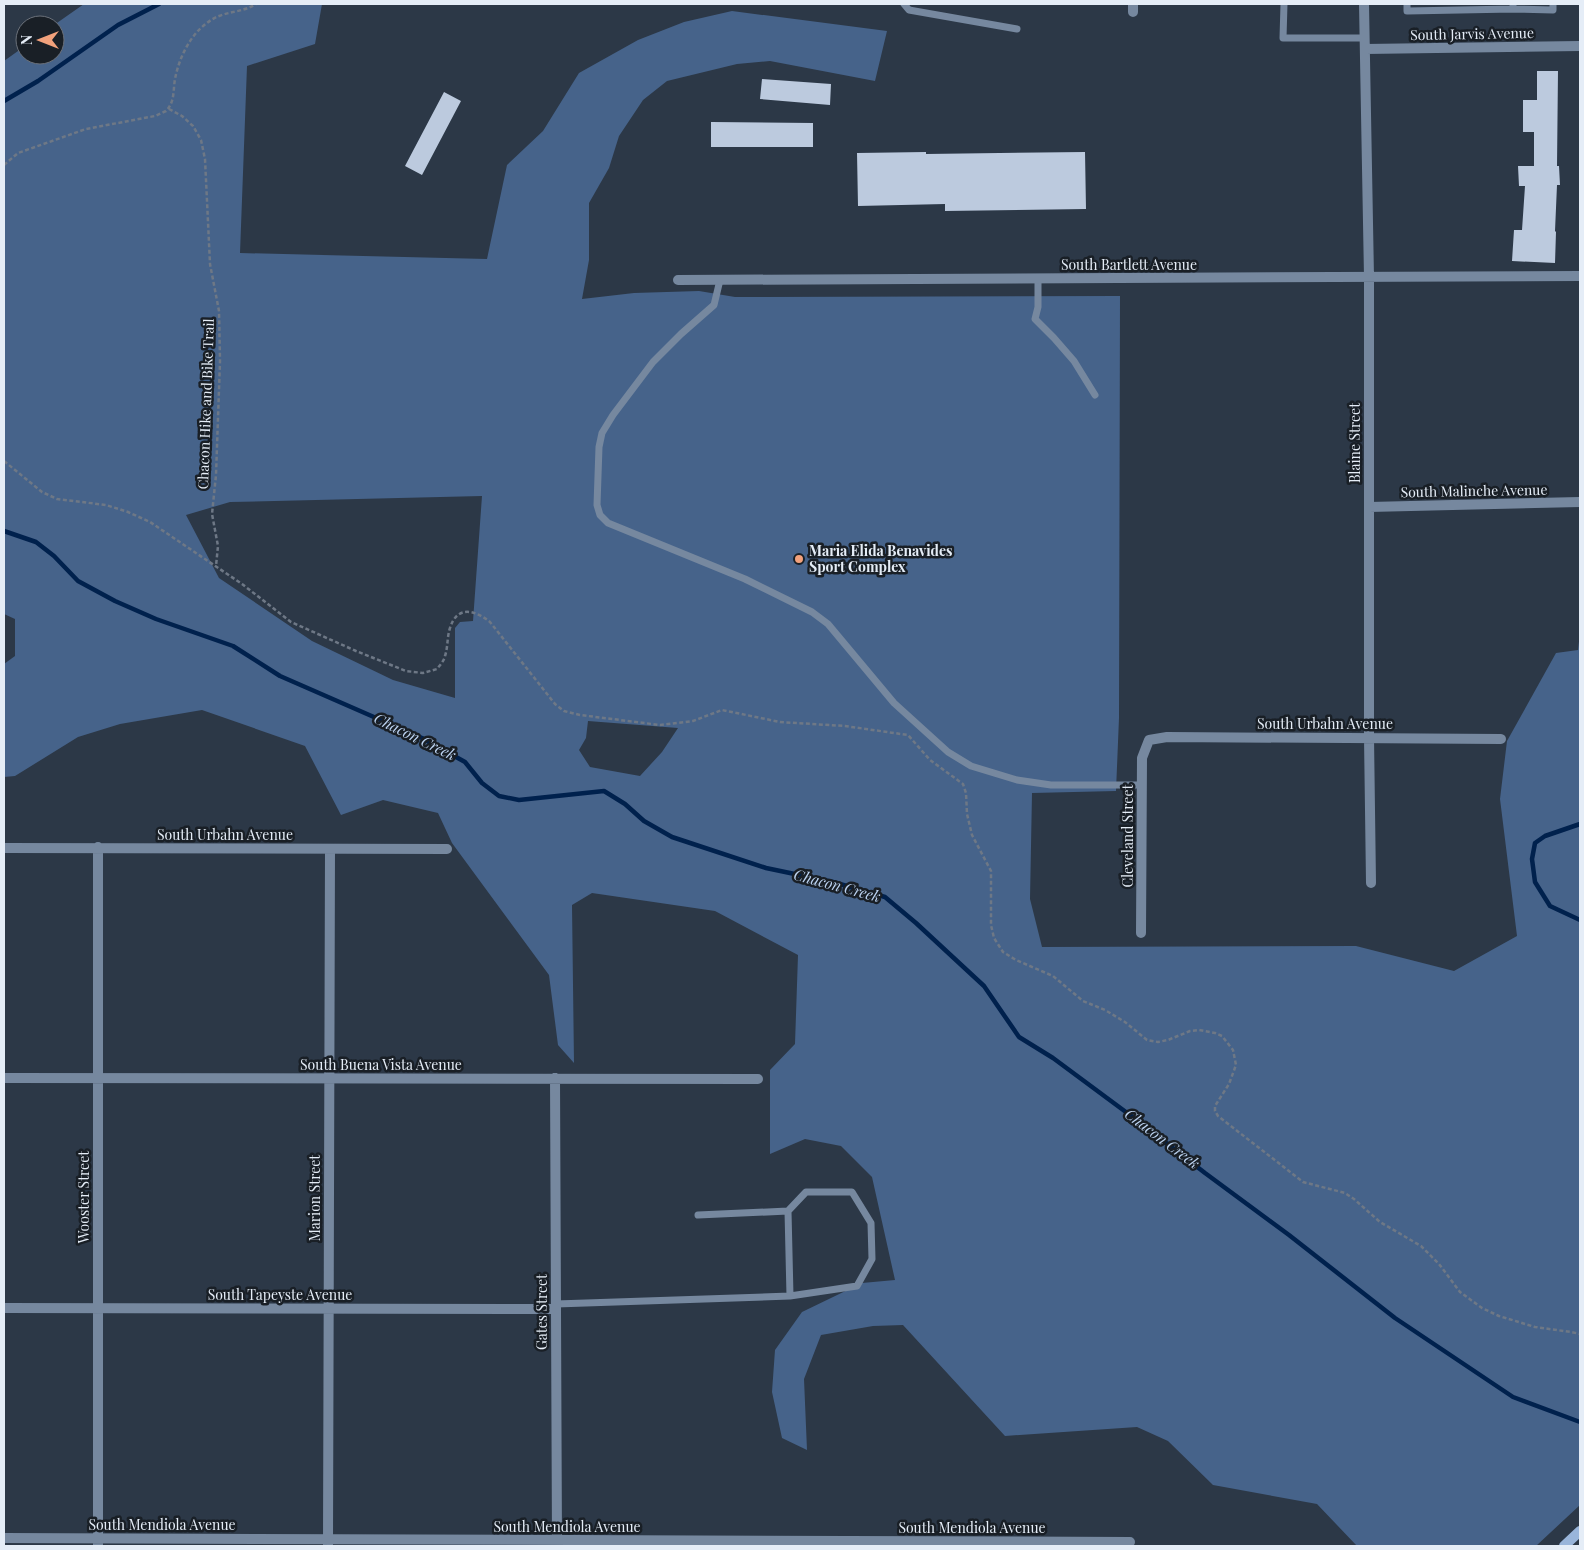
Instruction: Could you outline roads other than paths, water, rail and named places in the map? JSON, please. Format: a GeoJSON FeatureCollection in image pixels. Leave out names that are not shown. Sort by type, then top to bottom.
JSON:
{"type":"FeatureCollection","features":[{"type":"Feature","properties":{"kind":"main road"},"geometry":{"type":"LineString","coordinates":[[1564,1546],[1580,1531]]}},
{"type":"Feature","properties":{"kind":"street","name":"Blaine Street"},"geometry":{"type":"LineString","coordinates":[[1364,4],[1369,277],[1369,738],[1372,883]]}},
{"type":"Feature","properties":{"kind":"street","name":"South Jarvis Avenue"},"geometry":{"type":"LineString","coordinates":[[1365,49],[1580,46]]}},
{"type":"Feature","properties":{"kind":"street","name":"South Bartlett Avenue"},"geometry":{"type":"LineString","coordinates":[[678,280],[1580,276]]}},
{"type":"Feature","properties":{"kind":"street","name":"South Malinche Avenue"},"geometry":{"type":"LineString","coordinates":[[1369,507],[1580,502]]}},
{"type":"Feature","properties":{"kind":"street","name":"South Urbahn Avenue"},"geometry":{"type":"LineString","coordinates":[[1149,740],[1167,738],[1500,739]]}},
{"type":"Feature","properties":{"kind":"street","name":"Cleveland Street"},"geometry":{"type":"LineString","coordinates":[[1141,934],[1142,758],[1149,740]]}},
{"type":"Feature","properties":{"kind":"street","name":"South Urbahn Avenue"},"geometry":{"type":"LineString","coordinates":[[4,848],[446,848]]}},
{"type":"Feature","properties":{"kind":"street","name":"Wooster Street"},"geometry":{"type":"LineString","coordinates":[[98,848],[98,1542]]}},
{"type":"Feature","properties":{"kind":"street","name":"Marion Street"},"geometry":{"type":"LineString","coordinates":[[328,1543],[330,849]]}},
{"type":"Feature","properties":{"kind":"street","name":"South Buena Vista Avenue"},"geometry":{"type":"LineString","coordinates":[[4,1078],[758,1079]]}},
{"type":"Feature","properties":{"kind":"street","name":"Gates Street"},"geometry":{"type":"LineString","coordinates":[[555,1078],[557,1543]]}},
{"type":"Feature","properties":{"kind":"street","name":"South Tapeyste Avenue"},"geometry":{"type":"LineString","coordinates":[[4,1308],[328,1309],[556,1307]]}},
{"type":"Feature","properties":{"kind":"street","name":"South Mendiola Avenue"},"geometry":{"type":"LineString","coordinates":[[4,1538],[98,1542],[328,1543],[1009,1544],[1130,1542]]}},
{"type":"Feature","properties":{"kind":"lane"},"geometry":{"type":"LineString","coordinates":[[904,4],[909,10],[1017,29]]}},
{"type":"Feature","properties":{"kind":"lane"},"geometry":{"type":"LineString","coordinates":[[1284,4],[1283,38],[1365,38]]}},
{"type":"Feature","properties":{"kind":"lane"},"geometry":{"type":"LineString","coordinates":[[1407,4],[1407,10],[1513,6],[1553,10],[1553,4]]}},
{"type":"Feature","properties":{"kind":"lane"},"geometry":{"type":"LineString","coordinates":[[1038,279],[1038,307],[1035,319],[1074,361],[1095,395]]}},
{"type":"Feature","properties":{"kind":"lane"},"geometry":{"type":"LineString","coordinates":[[720,280],[714,305],[653,362],[613,415],[602,433],[599,447],[597,505],[600,515],[608,523],[745,579],[812,612],[828,624],[894,703],[948,752],[970,766],[1017,780],[1052,785],[1142,785]]}},
{"type":"Feature","properties":{"kind":"lane"},"geometry":{"type":"LineString","coordinates":[[556,1307],[790,1296],[857,1286],[872,1259],[871,1223],[852,1192],[806,1192],[788,1211],[698,1215]]}},
{"type":"Feature","properties":{"kind":"lane"},"geometry":{"type":"LineString","coordinates":[[788,1211],[790,1296]]}},
{"type":"Feature","properties":{"kind":"waterway","name":"Chacon Creek"},"geometry":{"type":"LineString","coordinates":[[4,101],[38,81],[118,25],[159,4]]}},
{"type":"Feature","properties":{"kind":"waterway","name":"Chacon Creek"},"geometry":{"type":"LineString","coordinates":[[4,531],[36,542],[54,556],[78,581],[115,601],[156,619],[233,646],[280,676],[422,738],[465,762],[482,783],[499,796],[519,800],[604,791],[625,804],[644,821],[672,837],[766,868],[833,882],[885,897],[984,986],[1019,1037],[1053,1058],[1138,1121],[1395,1318],[1513,1397],[1580,1422]]}},
{"type":"Feature","properties":{"kind":"waterway"},"geometry":{"type":"LineString","coordinates":[[1580,824],[1545,836],[1535,843],[1532,859],[1535,882],[1550,906],[1580,920]]}},
{"type":"Feature","properties":{"kind":"place","name":"Maria Elida Benavides Sport Complex"},"geometry":{"type":"Point","coordinates":[799,559]}}]}
